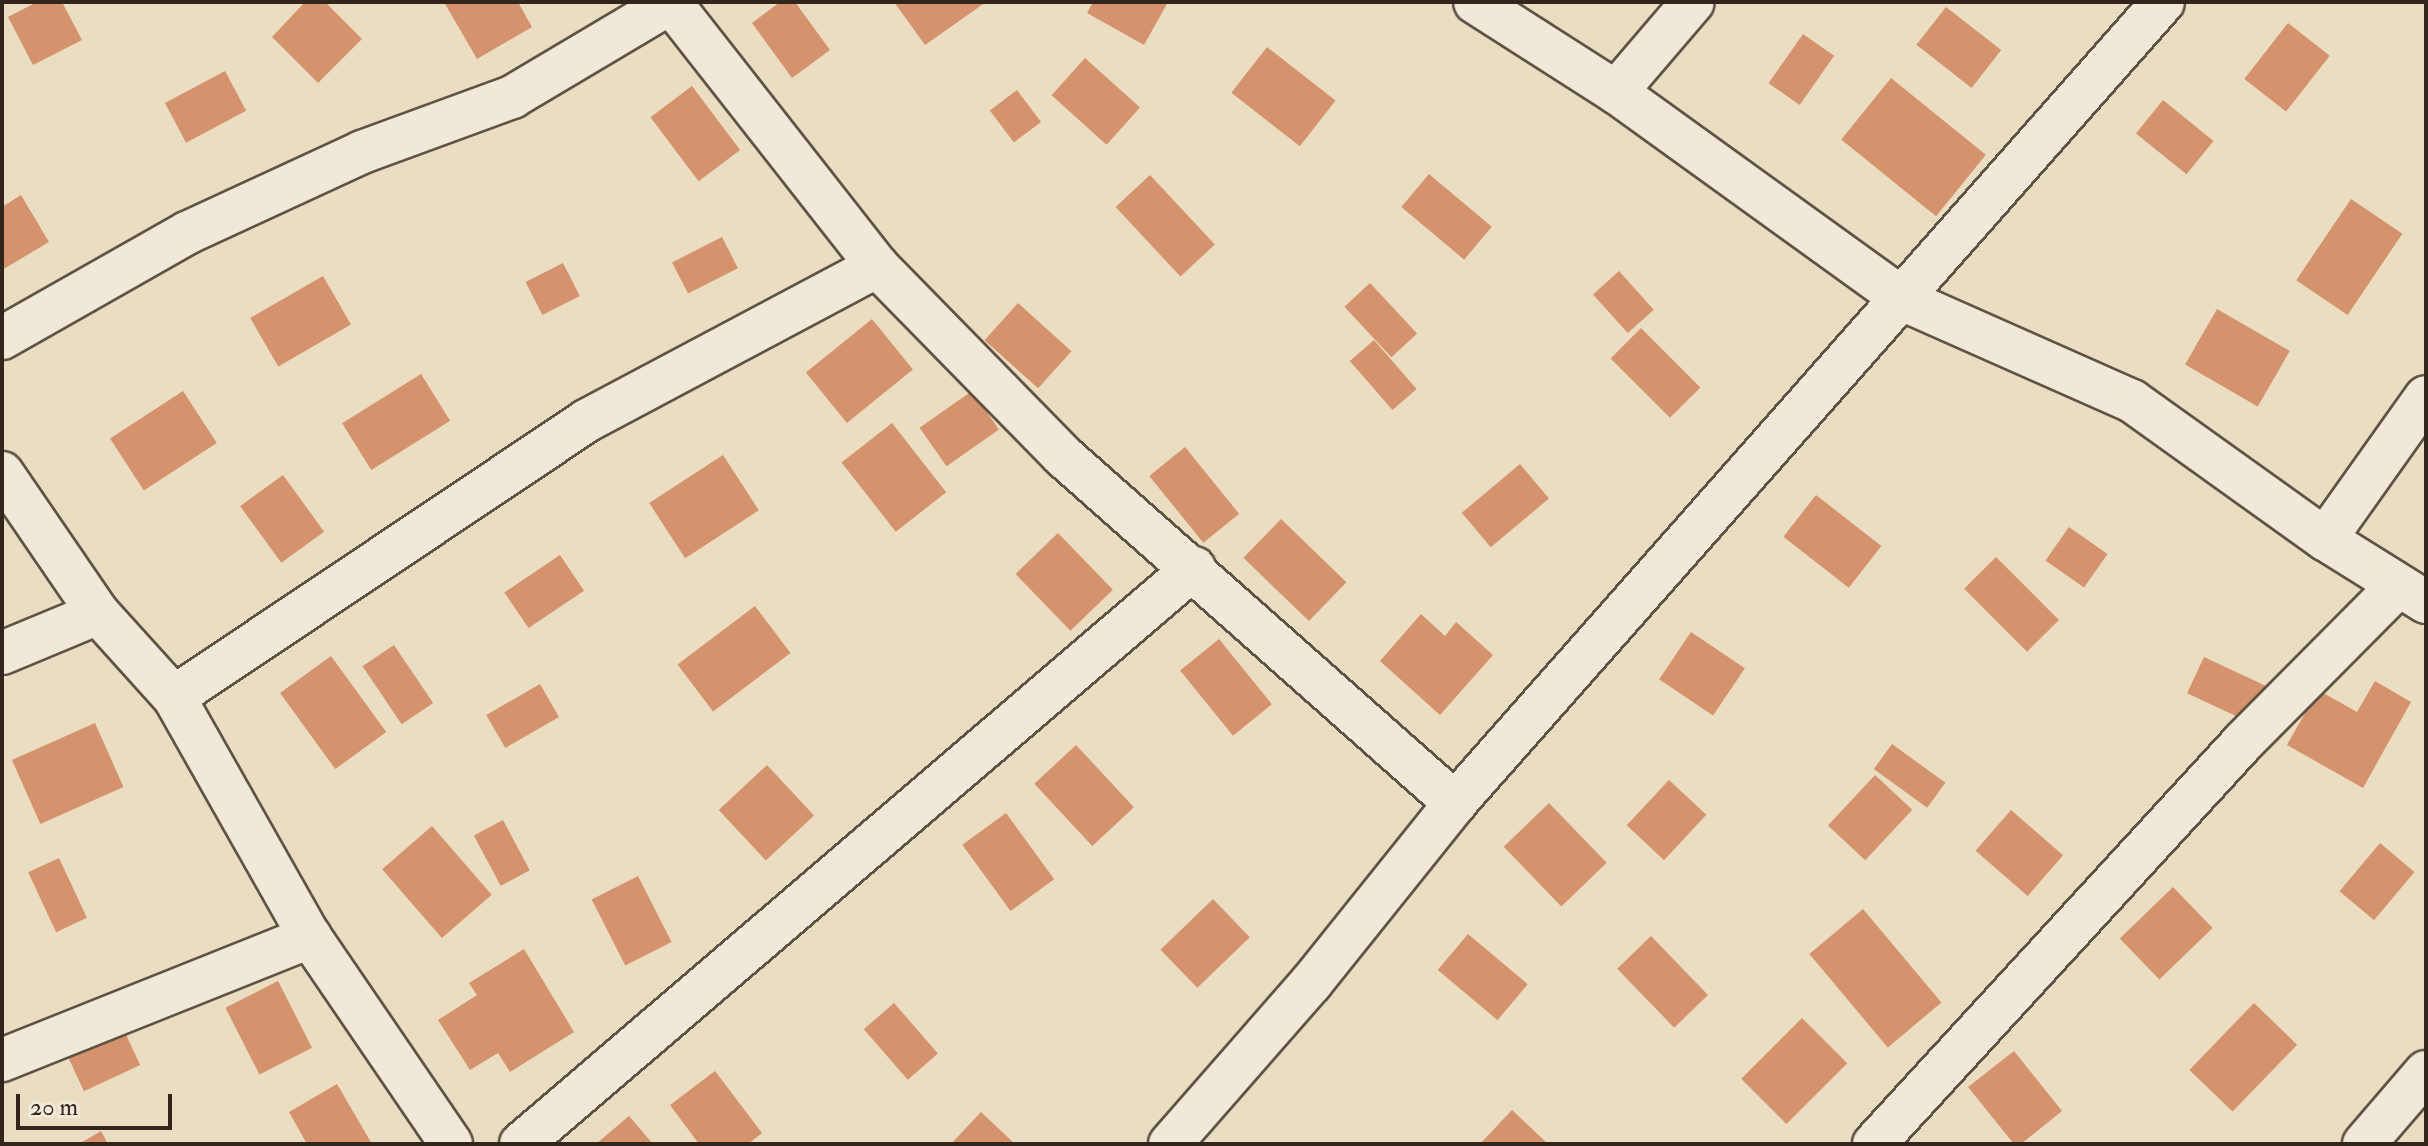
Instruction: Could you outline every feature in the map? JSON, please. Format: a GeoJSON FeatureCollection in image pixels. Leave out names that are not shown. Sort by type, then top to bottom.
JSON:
{"type":"FeatureCollection","features":[{"type":"Feature","properties":{"kind":"street"},"geometry":{"type":"LineString","coordinates":[[1475,2],[1616,92],[1904,300],[2132,401],[2325,539],[2411,595],[2244,741],[1874,1144]]}},
{"type":"Feature","properties":{"kind":"street"},"geometry":{"type":"LineString","coordinates":[[1616,92],[1693,2]]}},
{"type":"Feature","properties":{"kind":"street"},"geometry":{"type":"LineString","coordinates":[[1170,1144],[1311,983],[1455,803],[1904,300],[2163,2]]}},
{"type":"Feature","properties":{"kind":"street"},"geometry":{"type":"LineString","coordinates":[[2,338],[187,233],[362,152],[512,97],[671,3],[877,266],[1063,456],[1194,568],[1455,803]]}},
{"type":"Feature","properties":{"kind":"street"},"geometry":{"type":"LineString","coordinates":[[174,697],[586,421],[877,266]]}},
{"type":"Feature","properties":{"kind":"street"},"geometry":{"type":"LineString","coordinates":[[2325,539],[2426,397]]}},
{"type":"Feature","properties":{"kind":"street"},"geometry":{"type":"LineString","coordinates":[[2,473],[98,613],[174,697],[310,937],[451,1144]]}},
{"type":"Feature","properties":{"kind":"street"},"geometry":{"type":"LineString","coordinates":[[521,1144],[1194,568]]}},
{"type":"Feature","properties":{"kind":"street"},"geometry":{"type":"LineString","coordinates":[[2,653],[98,613]]}},
{"type":"Feature","properties":{"kind":"street"},"geometry":{"type":"LineString","coordinates":[[2,1060],[310,937]]}},
{"type":"Feature","properties":{"kind":"street"},"geometry":{"type":"LineString","coordinates":[[2364,1144],[2426,1072]]}},
{"type":"Feature","properties":{"kind":"building"},"geometry":{"type":"Polygon","coordinates":[[[37,2],[62,2],[82,40],[33,65],[8,17],[37,2]]]}},
{"type":"Feature","properties":{"kind":"building"},"geometry":{"type":"Polygon","coordinates":[[[305,2],[325,2],[362,39],[318,83],[272,37],[305,2]]]}},
{"type":"Feature","properties":{"kind":"building"},"geometry":{"type":"Polygon","coordinates":[[[444,2],[518,2],[532,27],[477,59],[444,2]]]}},
{"type":"Feature","properties":{"kind":"building"},"geometry":{"type":"Polygon","coordinates":[[[780,2],[795,2],[830,50],[792,78],[752,23],[780,2]]]}},
{"type":"Feature","properties":{"kind":"building"},"geometry":{"type":"Polygon","coordinates":[[[894,2],[986,2],[925,45],[894,2]]]}},
{"type":"Feature","properties":{"kind":"building"},"geometry":{"type":"Polygon","coordinates":[[[1093,2],[1168,2],[1144,45],[1087,13],[1093,2]]]}},
{"type":"Feature","properties":{"kind":"building"},"geometry":{"type":"Polygon","coordinates":[[[1946,7],[2001,50],[1972,88],[1916,45],[1946,7]]]}},
{"type":"Feature","properties":{"kind":"building"},"geometry":{"type":"Polygon","coordinates":[[[2288,23],[2330,56],[2286,112],[2244,79],[2288,23]]]}},
{"type":"Feature","properties":{"kind":"building"},"geometry":{"type":"Polygon","coordinates":[[[1803,34],[1834,56],[1800,105],[1769,83],[1803,34]]]}},
{"type":"Feature","properties":{"kind":"building"},"geometry":{"type":"Polygon","coordinates":[[[1267,47],[1336,101],[1300,146],[1231,93],[1267,47]]]}},
{"type":"Feature","properties":{"kind":"building"},"geometry":{"type":"Polygon","coordinates":[[[1085,58],[1140,108],[1107,145],[1052,95],[1085,58]]]}},
{"type":"Feature","properties":{"kind":"building"},"geometry":{"type":"Polygon","coordinates":[[[225,71],[246,111],[186,143],[165,103],[225,71]]]}},
{"type":"Feature","properties":{"kind":"building"},"geometry":{"type":"Polygon","coordinates":[[[1891,78],[1986,155],[1936,216],[1841,139],[1891,78]]]}},
{"type":"Feature","properties":{"kind":"building"},"geometry":{"type":"Polygon","coordinates":[[[692,86],[740,150],[699,181],[650,117],[692,86]]]}},
{"type":"Feature","properties":{"kind":"building"},"geometry":{"type":"Polygon","coordinates":[[[1017,90],[1041,122],[1014,142],[990,110],[1017,90]]]}},
{"type":"Feature","properties":{"kind":"building"},"geometry":{"type":"Polygon","coordinates":[[[2163,100],[2214,141],[2186,174],[2136,133],[2163,100]]]}},
{"type":"Feature","properties":{"kind":"building"},"geometry":{"type":"Polygon","coordinates":[[[1429,174],[1492,227],[1464,260],[1401,207],[1429,174]]]}},
{"type":"Feature","properties":{"kind":"building"},"geometry":{"type":"Polygon","coordinates":[[[1150,175],[1215,244],[1180,277],[1116,207],[1150,175]]]}},
{"type":"Feature","properties":{"kind":"building"},"geometry":{"type":"Polygon","coordinates":[[[21,195],[49,242],[2,270],[2,207],[21,195]]]}},
{"type":"Feature","properties":{"kind":"building"},"geometry":{"type":"Polygon","coordinates":[[[2351,199],[2402,234],[2348,315],[2296,280],[2351,199]]]}},
{"type":"Feature","properties":{"kind":"building"},"geometry":{"type":"Polygon","coordinates":[[[722,237],[738,268],[688,294],[672,262],[722,237]]]}},
{"type":"Feature","properties":{"kind":"building"},"geometry":{"type":"Polygon","coordinates":[[[563,263],[580,296],[542,315],[526,282],[563,263]]]}},
{"type":"Feature","properties":{"kind":"building"},"geometry":{"type":"Polygon","coordinates":[[[1619,271],[1654,310],[1628,333],[1593,294],[1619,271]]]}},
{"type":"Feature","properties":{"kind":"building"},"geometry":{"type":"Polygon","coordinates":[[[323,276],[351,324],[278,366],[250,318],[323,276]]]}},
{"type":"Feature","properties":{"kind":"building"},"geometry":{"type":"Polygon","coordinates":[[[1370,283],[1417,333],[1391,357],[1344,307],[1370,283]]]}},
{"type":"Feature","properties":{"kind":"building"},"geometry":{"type":"Polygon","coordinates":[[[1018,303],[1072,351],[1038,388],[985,340],[1018,303]]]}},
{"type":"Feature","properties":{"kind":"building"},"geometry":{"type":"Polygon","coordinates":[[[2217,309],[2290,351],[2258,406],[2185,364],[2217,309]]]}},
{"type":"Feature","properties":{"kind":"building"},"geometry":{"type":"Polygon","coordinates":[[[872,319],[913,370],[847,423],[806,372],[872,319]]]}},
{"type":"Feature","properties":{"kind":"building"},"geometry":{"type":"Polygon","coordinates":[[[1641,328],[1700,387],[1670,418],[1611,358],[1641,328]]]}},
{"type":"Feature","properties":{"kind":"building"},"geometry":{"type":"Polygon","coordinates":[[[1374,340],[1417,389],[1392,410],[1350,361],[1374,340]]]}},
{"type":"Feature","properties":{"kind":"building"},"geometry":{"type":"Polygon","coordinates":[[[421,374],[450,421],[371,470],[342,423],[421,374]]]}},
{"type":"Feature","properties":{"kind":"building"},"geometry":{"type":"Polygon","coordinates":[[[183,391],[217,443],[144,490],[110,438],[183,391]]]}},
{"type":"Feature","properties":{"kind":"building"},"geometry":{"type":"Polygon","coordinates":[[[972,391],[999,430],[947,466],[920,428],[972,391]]]}},
{"type":"Feature","properties":{"kind":"building"},"geometry":{"type":"Polygon","coordinates":[[[892,423],[946,492],[896,532],[842,462],[892,423]]]}},
{"type":"Feature","properties":{"kind":"building"},"geometry":{"type":"Polygon","coordinates":[[[1185,447],[1239,514],[1203,543],[1149,476],[1185,447]]]}},
{"type":"Feature","properties":{"kind":"building"},"geometry":{"type":"Polygon","coordinates":[[[723,455],[759,510],[685,558],[649,503],[723,455]]]}},
{"type":"Feature","properties":{"kind":"building"},"geometry":{"type":"Polygon","coordinates":[[[1520,464],[1549,498],[1491,547],[1462,513],[1520,464]]]}},
{"type":"Feature","properties":{"kind":"building"},"geometry":{"type":"Polygon","coordinates":[[[283,475],[324,532],[281,563],[240,506],[283,475]]]}},
{"type":"Feature","properties":{"kind":"building"},"geometry":{"type":"Polygon","coordinates":[[[1816,495],[1881,546],[1849,588],[1783,537],[1816,495]]]}},
{"type":"Feature","properties":{"kind":"building"},"geometry":{"type":"Polygon","coordinates":[[[1281,519],[1346,582],[1309,621],[1243,558],[1281,519]]]}},
{"type":"Feature","properties":{"kind":"building"},"geometry":{"type":"Polygon","coordinates":[[[2069,527],[2108,554],[2084,588],[2045,561],[2069,527]]]}},
{"type":"Feature","properties":{"kind":"building"},"geometry":{"type":"Polygon","coordinates":[[[1058,533],[1113,590],[1070,631],[1016,574],[1058,533]]]}},
{"type":"Feature","properties":{"kind":"building"},"geometry":{"type":"Polygon","coordinates":[[[560,555],[584,591],[528,628],[504,592],[560,555]]]}},
{"type":"Feature","properties":{"kind":"building"},"geometry":{"type":"Polygon","coordinates":[[[1996,557],[2059,620],[2027,652],[1964,589],[1996,557]]]}},
{"type":"Feature","properties":{"kind":"building"},"geometry":{"type":"Polygon","coordinates":[[[755,606],[791,653],[713,711],[678,664],[755,606]]]}},
{"type":"Feature","properties":{"kind":"building"},"geometry":{"type":"Polygon","coordinates":[[[1421,614],[1445,636],[1456,622],[1493,655],[1440,715],[1380,661],[1421,614]]]}},
{"type":"Feature","properties":{"kind":"building"},"geometry":{"type":"Polygon","coordinates":[[[1691,632],[1745,668],[1713,716],[1659,679],[1691,632]]]}},
{"type":"Feature","properties":{"kind":"building"},"geometry":{"type":"Polygon","coordinates":[[[1219,639],[1272,704],[1233,736],[1180,670],[1219,639]]]}},
{"type":"Feature","properties":{"kind":"building"},"geometry":{"type":"Polygon","coordinates":[[[394,645],[433,703],[402,724],[362,666],[394,645]]]}},
{"type":"Feature","properties":{"kind":"building"},"geometry":{"type":"Polygon","coordinates":[[[331,656],[386,732],[335,769],[280,693],[331,656]]]}},
{"type":"Feature","properties":{"kind":"building"},"geometry":{"type":"Polygon","coordinates":[[[2204,657],[2269,687],[2252,724],[2187,693],[2204,657]]]}},
{"type":"Feature","properties":{"kind":"building"},"geometry":{"type":"Polygon","coordinates":[[[2375,681],[2411,702],[2363,788],[2287,745],[2318,690],[2357,712],[2375,681]]]}},
{"type":"Feature","properties":{"kind":"building"},"geometry":{"type":"Polygon","coordinates":[[[540,684],[559,717],[505,748],[486,715],[540,684]]]}},
{"type":"Feature","properties":{"kind":"building"},"geometry":{"type":"Polygon","coordinates":[[[95,723],[123,787],[40,824],[12,760],[95,723]]]}},
{"type":"Feature","properties":{"kind":"building"},"geometry":{"type":"Polygon","coordinates":[[[1892,744],[1945,783],[1927,808],[1874,769],[1892,744]]]}},
{"type":"Feature","properties":{"kind":"building"},"geometry":{"type":"Polygon","coordinates":[[[1076,745],[1134,807],[1092,846],[1034,784],[1076,745]]]}},
{"type":"Feature","properties":{"kind":"building"},"geometry":{"type":"Polygon","coordinates":[[[767,765],[814,815],[766,860],[719,810],[767,765]]]}},
{"type":"Feature","properties":{"kind":"building"},"geometry":{"type":"Polygon","coordinates":[[[1875,775],[1912,810],[1865,860],[1828,825],[1875,775]]]}},
{"type":"Feature","properties":{"kind":"building"},"geometry":{"type":"Polygon","coordinates":[[[1669,780],[1706,815],[1664,860],[1627,825],[1669,780]]]}},
{"type":"Feature","properties":{"kind":"building"},"geometry":{"type":"Polygon","coordinates":[[[1549,803],[1607,863],[1561,906],[1504,847],[1549,803]]]}},
{"type":"Feature","properties":{"kind":"building"},"geometry":{"type":"Polygon","coordinates":[[[2011,810],[2063,855],[2028,896],[1976,851],[2011,810]]]}},
{"type":"Feature","properties":{"kind":"building"},"geometry":{"type":"Polygon","coordinates":[[[1006,813],[1054,879],[1011,911],[962,845],[1006,813]]]}},
{"type":"Feature","properties":{"kind":"building"},"geometry":{"type":"Polygon","coordinates":[[[503,820],[530,870],[501,886],[474,835],[503,820]]]}},
{"type":"Feature","properties":{"kind":"building"},"geometry":{"type":"Polygon","coordinates":[[[432,826],[492,895],[442,938],[382,869],[432,826]]]}},
{"type":"Feature","properties":{"kind":"building"},"geometry":{"type":"Polygon","coordinates":[[[2380,843],[2414,872],[2374,920],[2340,891],[2380,843]]]}},
{"type":"Feature","properties":{"kind":"building"},"geometry":{"type":"Polygon","coordinates":[[[59,858],[87,918],[56,932],[28,872],[59,858]]]}},
{"type":"Feature","properties":{"kind":"building"},"geometry":{"type":"Polygon","coordinates":[[[638,876],[672,942],[625,966],[592,900],[638,876]]]}},
{"type":"Feature","properties":{"kind":"building"},"geometry":{"type":"Polygon","coordinates":[[[2173,887],[2213,928],[2159,979],[2120,938],[2173,887]]]}},
{"type":"Feature","properties":{"kind":"building"},"geometry":{"type":"Polygon","coordinates":[[[1213,899],[1250,937],[1197,988],[1160,950],[1213,899]]]}},
{"type":"Feature","properties":{"kind":"building"},"geometry":{"type":"Polygon","coordinates":[[[1863,909],[1941,1002],[1888,1047],[1809,954],[1863,909]]]}},
{"type":"Feature","properties":{"kind":"building"},"geometry":{"type":"Polygon","coordinates":[[[1468,934],[1528,984],[1498,1020],[1438,970],[1468,934]]]}},
{"type":"Feature","properties":{"kind":"building"},"geometry":{"type":"Polygon","coordinates":[[[1651,936],[1708,995],[1674,1028],[1617,969],[1651,936]]]}},
{"type":"Feature","properties":{"kind":"building"},"geometry":{"type":"Polygon","coordinates":[[[524,949],[574,1032],[510,1072],[498,1053],[470,1070],[438,1020],[477,995],[469,983],[524,949]]]}},
{"type":"Feature","properties":{"kind":"building"},"geometry":{"type":"Polygon","coordinates":[[[278,981],[312,1048],[259,1075],[225,1008],[278,981]]]}},
{"type":"Feature","properties":{"kind":"building"},"geometry":{"type":"Polygon","coordinates":[[[894,1003],[938,1054],[908,1080],[864,1029],[894,1003]]]}},
{"type":"Feature","properties":{"kind":"building"},"geometry":{"type":"Polygon","coordinates":[[[2254,1003],[2297,1045],[2233,1112],[2189,1070],[2254,1003]]]}},
{"type":"Feature","properties":{"kind":"building"},"geometry":{"type":"Polygon","coordinates":[[[1802,1018],[1847,1063],[1786,1124],[1741,1079],[1802,1018]]]}},
{"type":"Feature","properties":{"kind":"building"},"geometry":{"type":"Polygon","coordinates":[[[122,1026],[140,1065],[84,1091],[66,1052],[122,1026]]]}},
{"type":"Feature","properties":{"kind":"building"},"geometry":{"type":"Polygon","coordinates":[[[2014,1051],[2062,1111],[2021,1144],[2014,1144],[1968,1087],[2014,1051]]]}},
{"type":"Feature","properties":{"kind":"building"},"geometry":{"type":"Polygon","coordinates":[[[715,1071],[762,1133],[748,1144],[699,1144],[670,1105],[715,1071]]]}},
{"type":"Feature","properties":{"kind":"building"},"geometry":{"type":"Polygon","coordinates":[[[337,1084],[372,1144],[307,1144],[289,1112],[337,1084]]]}},
{"type":"Feature","properties":{"kind":"building"},"geometry":{"type":"Polygon","coordinates":[[[1512,1110],[1548,1144],[1480,1144],[1512,1110]]]}},
{"type":"Feature","properties":{"kind":"building"},"geometry":{"type":"Polygon","coordinates":[[[981,1112],[1015,1144],[951,1144],[981,1112]]]}},
{"type":"Feature","properties":{"kind":"building"},"geometry":{"type":"Polygon","coordinates":[[[629,1116],[653,1144],[596,1144],[629,1116]]]}},
{"type":"Feature","properties":{"kind":"building"},"geometry":{"type":"Polygon","coordinates":[[[101,1131],[108,1144],[79,1144],[101,1131]]]}}]}
